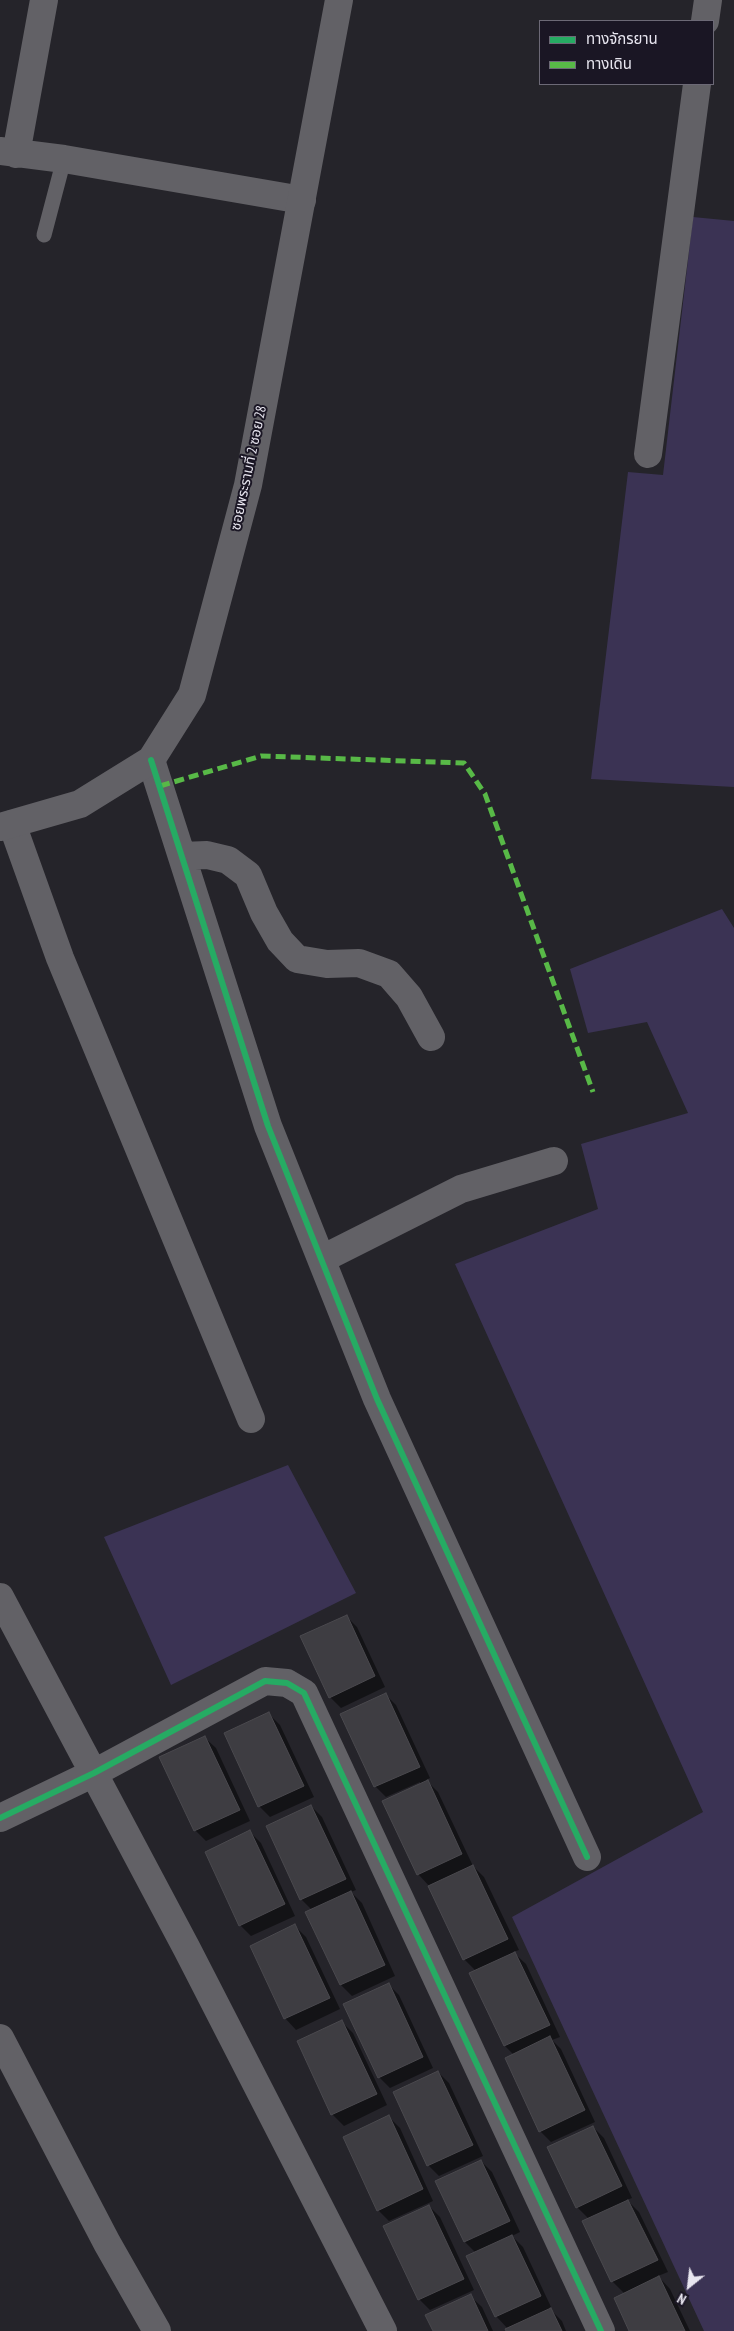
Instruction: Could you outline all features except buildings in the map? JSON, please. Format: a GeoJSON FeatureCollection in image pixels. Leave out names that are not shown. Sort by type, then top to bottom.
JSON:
{"type":"FeatureCollection","features":[{"type":"Feature","properties":{"kind":"street"},"geometry":{"type":"LineString","coordinates":[[44,0],[8,152],[64,159],[302,200]]}},
{"type":"Feature","properties":{"kind":"street","name":"ซอยพระรามที่ 2 ซอย 28"},"geometry":{"type":"LineString","coordinates":[[6,825],[80,804],[151,760],[192,695],[248,485],[339,0]]}},
{"type":"Feature","properties":{"kind":"street"},"geometry":{"type":"LineString","coordinates":[[705,20],[708,0]]}},
{"type":"Feature","properties":{"kind":"street"},"geometry":{"type":"LineString","coordinates":[[648,454],[696,85]]}},
{"type":"Feature","properties":{"kind":"street"},"geometry":{"type":"LineString","coordinates":[[151,760],[268,1126],[377,1399],[587,1857]]}},
{"type":"Feature","properties":{"kind":"street"},"geometry":{"type":"LineString","coordinates":[[6,825],[251,1419]]}},
{"type":"Feature","properties":{"kind":"street"},"geometry":{"type":"LineString","coordinates":[[182,856],[207,855],[228,860],[248,875],[264,913],[280,941],[297,959],[327,964],[360,963],[390,974],[409,997],[430,1037]]}},
{"type":"Feature","properties":{"kind":"street"},"geometry":{"type":"LineString","coordinates":[[322,1260],[461,1189],[554,1161]]}},
{"type":"Feature","properties":{"kind":"street"},"geometry":{"type":"LineString","coordinates":[[0,1597],[187,1949],[383,2331]]}},
{"type":"Feature","properties":{"kind":"street"},"geometry":{"type":"LineString","coordinates":[[0,1818],[94,1773],[265,1681],[287,1683],[304,1693],[601,2331]]}},
{"type":"Feature","properties":{"kind":"street"},"geometry":{"type":"LineString","coordinates":[[0,2038],[107,2242],[157,2331]]}},
{"type":"Feature","properties":{"kind":"lane"},"geometry":{"type":"LineString","coordinates":[[44,236],[64,159]]}},
{"type":"Feature","properties":{"kind":"shaded area"},"geometry":{"type":"Polygon","coordinates":[[[693,217],[734,221],[734,787],[591,779],[628,472],[663,475],[693,217]]]}},
{"type":"Feature","properties":{"kind":"shaded area"},"geometry":{"type":"Polygon","coordinates":[[[722,909],[734,928],[734,2331],[704,2331],[512,1917],[703,1812],[455,1264],[598,1209],[581,1144],[688,1113],[647,1022],[588,1033],[570,969],[722,909]]]}},
{"type":"Feature","properties":{"kind":"shaded area"},"geometry":{"type":"Polygon","coordinates":[[[288,1465],[356,1593],[171,1685],[104,1537],[288,1465]]]}},
{"type":"Feature","properties":{"kind":"marked path"},"geometry":{"type":"LineString","coordinates":[[160,786],[261,756],[464,763],[485,794],[593,1092]]}},
{"type":"Feature","properties":{"kind":"cycle path"},"geometry":{"type":"LineString","coordinates":[[151,760],[268,1126],[377,1399],[587,1857]]}},
{"type":"Feature","properties":{"kind":"cycle path"},"geometry":{"type":"LineString","coordinates":[[0,1818],[94,1773],[265,1681],[287,1683],[304,1693],[601,2331]]}}]}
